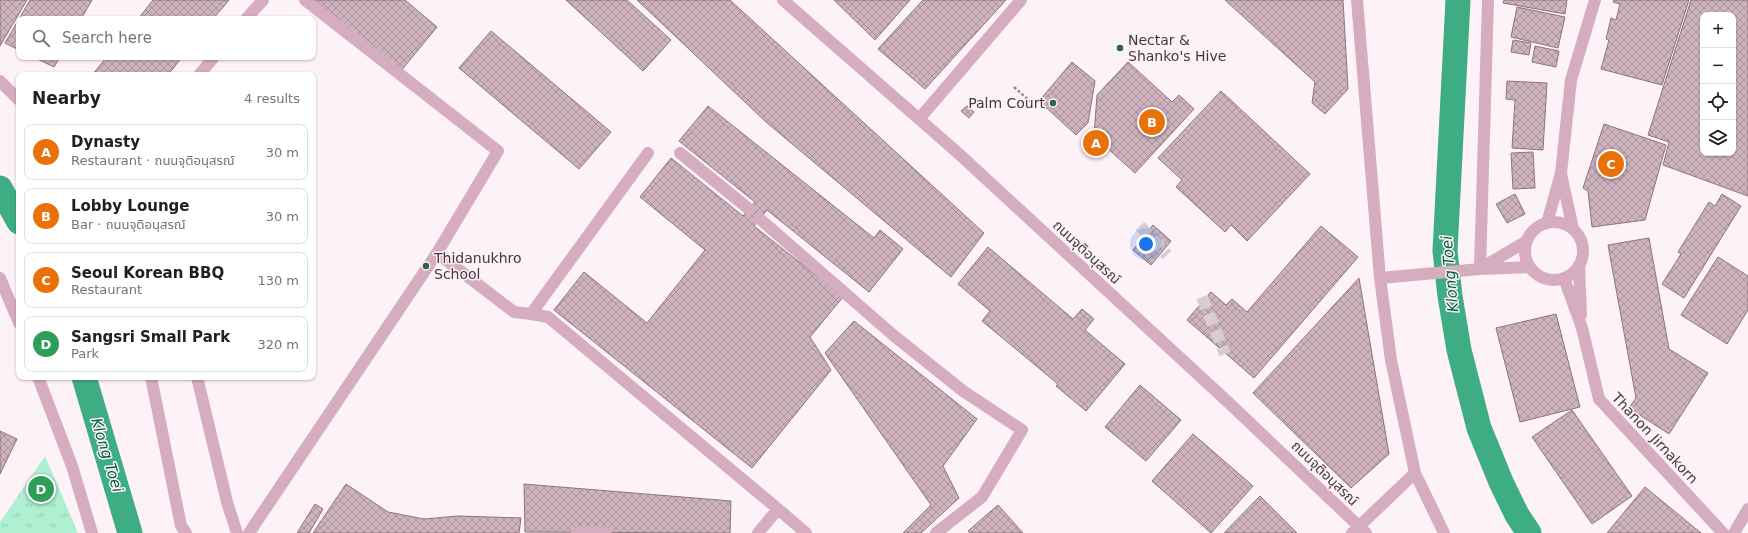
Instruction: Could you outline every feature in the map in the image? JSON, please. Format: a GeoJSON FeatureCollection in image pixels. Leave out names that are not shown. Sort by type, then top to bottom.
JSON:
{"type":"FeatureCollection","features":[{"type":"Feature","properties":{"kind":"street"},"geometry":{"type":"LineString","coordinates":[[249,16],[263,0]]}},
{"type":"Feature","properties":{"kind":"street"},"geometry":{"type":"LineString","coordinates":[[250,533],[437,253],[498,152],[305,0]]}},
{"type":"Feature","properties":{"kind":"street"},"geometry":{"type":"LineString","coordinates":[[919,118],[1021,0]]}},
{"type":"Feature","properties":{"kind":"street"},"geometry":{"type":"LineString","coordinates":[[1357,0],[1380,278],[1391,360],[1415,473],[1444,533]]}},
{"type":"Feature","properties":{"kind":"street"},"geometry":{"type":"LineString","coordinates":[[1480,269],[1488,0]]}},
{"type":"Feature","properties":{"kind":"street"},"geometry":{"type":"LineString","coordinates":[[1547,223],[1561,173],[1571,80],[1595,0]]}},
{"type":"Feature","properties":{"kind":"street","name":"ถนนจุติอนุสรณ์"},"geometry":{"type":"LineString","coordinates":[[785,1],[919,118],[1223,397],[1359,531]]}},
{"type":"Feature","properties":{"kind":"street"},"geometry":{"type":"LineString","coordinates":[[202,72],[212,60]]}},
{"type":"Feature","properties":{"kind":"street"},"geometry":{"type":"LineString","coordinates":[[0,81],[16,97]]}},
{"type":"Feature","properties":{"kind":"street"},"geometry":{"type":"LineString","coordinates":[[531,314],[648,153]]}},
{"type":"Feature","properties":{"kind":"street"},"geometry":{"type":"LineString","coordinates":[[680,154],[749,209]]}},
{"type":"Feature","properties":{"kind":"street"},"geometry":{"type":"LineString","coordinates":[[1561,173],[1573,229]]}},
{"type":"Feature","properties":{"kind":"street"},"geometry":{"type":"LineString","coordinates":[[760,219],[893,335],[963,391],[1022,430],[982,497],[936,533]]}},
{"type":"Feature","properties":{"kind":"street"},"geometry":{"type":"LineString","coordinates":[[1579,266],[1573,273],[1564,278],[1555,280],[1536,274],[1530,267],[1525,254],[1527,241],[1531,232],[1538,226],[1556,222],[1573,229],[1580,237],[1582,247],[1582,257],[1579,266],[1582,328]]}},
{"type":"Feature","properties":{"kind":"street"},"geometry":{"type":"LineString","coordinates":[[1480,269],[1527,241]]}},
{"type":"Feature","properties":{"kind":"street"},"geometry":{"type":"LineString","coordinates":[[437,253],[514,312],[548,316],[806,533]]}},
{"type":"Feature","properties":{"kind":"street"},"geometry":{"type":"LineString","coordinates":[[1380,278],[1480,269],[1530,267]]}},
{"type":"Feature","properties":{"kind":"street"},"geometry":{"type":"LineString","coordinates":[[0,278],[16,316]]}},
{"type":"Feature","properties":{"kind":"street"},"geometry":{"type":"LineString","coordinates":[[1564,278],[1582,328]]}},
{"type":"Feature","properties":{"kind":"street","name":"Thanon Jirnakorn"},"geometry":{"type":"LineString","coordinates":[[1582,328],[1599,399],[1723,533]]}},
{"type":"Feature","properties":{"kind":"street"},"geometry":{"type":"LineString","coordinates":[[39,380],[72,466],[92,533]]}},
{"type":"Feature","properties":{"kind":"street"},"geometry":{"type":"LineString","coordinates":[[152,380],[181,526],[186,533]]}},
{"type":"Feature","properties":{"kind":"street"},"geometry":{"type":"LineString","coordinates":[[198,380],[227,502],[237,533]]}},
{"type":"Feature","properties":{"kind":"street"},"geometry":{"type":"LineString","coordinates":[[1359,531],[1415,473]]}},
{"type":"Feature","properties":{"kind":"street"},"geometry":{"type":"LineString","coordinates":[[758,533],[778,508]]}},
{"type":"Feature","properties":{"kind":"street"},"geometry":{"type":"LineString","coordinates":[[1734,533],[1748,509]]}},
{"type":"Feature","properties":{"kind":"street"},"geometry":{"type":"LineString","coordinates":[[577,533],[606,533]]}},
{"type":"Feature","properties":{"kind":"path"},"geometry":{"type":"LineString","coordinates":[[1014,87],[1032,103]]}},
{"type":"Feature","properties":{"kind":"green space"},"geometry":{"type":"Polygon","coordinates":[[[45,456],[78,533],[0,533],[0,522],[45,456]]]}},
{"type":"Feature","properties":{"kind":"building"},"geometry":{"type":"Polygon","coordinates":[[[0,0],[27,0],[18,16],[16,16],[16,19],[0,46],[0,0]]]}},
{"type":"Feature","properties":{"kind":"building"},"geometry":{"type":"Polygon","coordinates":[[[30,0],[92,0],[83,16],[21,16],[30,0]]]}},
{"type":"Feature","properties":{"kind":"building"},"geometry":{"type":"Polygon","coordinates":[[[153,0],[229,0],[216,16],[140,16],[153,0]]]}},
{"type":"Feature","properties":{"kind":"building"},"geometry":{"type":"Polygon","coordinates":[[[315,0],[405,0],[437,27],[400,72],[315,0]]]}},
{"type":"Feature","properties":{"kind":"building"},"geometry":{"type":"Polygon","coordinates":[[[566,0],[627,0],[671,40],[643,71],[566,0]]]}},
{"type":"Feature","properties":{"kind":"building"},"geometry":{"type":"Polygon","coordinates":[[[637,0],[730,0],[984,233],[951,277],[766,122],[637,0]]]}},
{"type":"Feature","properties":{"kind":"building"},"geometry":{"type":"Polygon","coordinates":[[[834,0],[910,0],[875,40],[834,0]]]}},
{"type":"Feature","properties":{"kind":"building"},"geometry":{"type":"Polygon","coordinates":[[[923,0],[1006,0],[925,89],[878,49],[923,0]]]}},
{"type":"Feature","properties":{"kind":"building"},"geometry":{"type":"Polygon","coordinates":[[[1225,0],[1343,0],[1348,89],[1325,114],[1312,103],[1315,82],[1225,0]]]}},
{"type":"Feature","properties":{"kind":"building"},"geometry":{"type":"Polygon","coordinates":[[[1504,0],[1567,0],[1565,14],[1503,3],[1504,0]]]}},
{"type":"Feature","properties":{"kind":"building"},"geometry":{"type":"Polygon","coordinates":[[[1614,0],[1689,0],[1662,85],[1601,69],[1609,40],[1606,39],[1611,18],[1616,20],[1620,4],[1613,2],[1614,0]]]}},
{"type":"Feature","properties":{"kind":"building"},"geometry":{"type":"Polygon","coordinates":[[[1691,0],[1748,0],[1748,196],[1663,165],[1669,142],[1648,135],[1691,0]]]}},
{"type":"Feature","properties":{"kind":"building"},"geometry":{"type":"Polygon","coordinates":[[[1517,7],[1565,17],[1558,48],[1511,37],[1517,7]]]}},
{"type":"Feature","properties":{"kind":"building"},"geometry":{"type":"Polygon","coordinates":[[[16,24],[16,48],[5,43],[16,24]]]}},
{"type":"Feature","properties":{"kind":"building"},"geometry":{"type":"Polygon","coordinates":[[[491,31],[611,132],[579,169],[459,68],[491,31]]]}},
{"type":"Feature","properties":{"kind":"building"},"geometry":{"type":"Polygon","coordinates":[[[1513,40],[1531,43],[1529,55],[1511,52],[1513,40]]]}},
{"type":"Feature","properties":{"kind":"building"},"geometry":{"type":"Polygon","coordinates":[[[1535,46],[1559,51],[1556,67],[1532,62],[1535,46]]]}},
{"type":"Feature","properties":{"kind":"building"},"geometry":{"type":"Polygon","coordinates":[[[39,60],[58,60],[54,67],[39,60]]]}},
{"type":"Feature","properties":{"kind":"building"},"geometry":{"type":"Polygon","coordinates":[[[104,60],[180,60],[170,72],[94,72],[104,60]]]}},
{"type":"Feature","properties":{"kind":"building"},"geometry":{"type":"Polygon","coordinates":[[[1072,62],[1095,81],[1088,123],[1076,135],[1039,101],[1072,62]]]}},
{"type":"Feature","properties":{"kind":"building"},"geometry":{"type":"Polygon","coordinates":[[[1128,62],[1172,102],[1179,95],[1194,109],[1135,173],[1094,136],[1097,95],[1128,62]]]}},
{"type":"Feature","properties":{"kind":"building"},"geometry":{"type":"Polygon","coordinates":[[[1507,81],[1547,83],[1543,150],[1512,148],[1515,100],[1506,99],[1507,81]]]}},
{"type":"Feature","properties":{"kind":"building"},"geometry":{"type":"Polygon","coordinates":[[[1221,91],[1310,174],[1247,241],[1231,225],[1225,232],[1176,187],[1182,180],[1158,158],[1221,91]]]}},
{"type":"Feature","properties":{"kind":"building"},"geometry":{"type":"Polygon","coordinates":[[[708,106],[874,238],[880,230],[903,249],[869,292],[767,210],[754,226],[843,297],[810,337],[831,370],[752,468],[554,310],[584,272],[647,323],[705,250],[640,197],[671,158],[743,216],[755,202],[679,141],[708,106]]]}},
{"type":"Feature","properties":{"kind":"building"},"geometry":{"type":"Polygon","coordinates":[[[967,106],[974,112],[969,118],[961,111],[967,106]]]}},
{"type":"Feature","properties":{"kind":"building"},"geometry":{"type":"Polygon","coordinates":[[[1604,124],[1666,145],[1645,220],[1592,227],[1588,191],[1583,188],[1604,124]]]}},
{"type":"Feature","properties":{"kind":"building"},"geometry":{"type":"Polygon","coordinates":[[[1533,152],[1535,188],[1513,189],[1511,153],[1533,152]]]}},
{"type":"Feature","properties":{"kind":"building"},"geometry":{"type":"Polygon","coordinates":[[[1515,194],[1525,214],[1507,223],[1496,204],[1515,194]]]}},
{"type":"Feature","properties":{"kind":"building"},"geometry":{"type":"Polygon","coordinates":[[[1722,194],[1741,206],[1684,298],[1662,284],[1681,254],[1678,252],[1709,202],[1715,206],[1722,194]]]}},
{"type":"Feature","properties":{"kind":"building"},"geometry":{"type":"Polygon","coordinates":[[[1153,225],[1171,241],[1151,265],[1133,250],[1153,225]]]}},
{"type":"Feature","properties":{"kind":"building"},"geometry":{"type":"Polygon","coordinates":[[[1321,226],[1358,257],[1254,378],[1187,320],[1211,292],[1226,305],[1232,299],[1247,312],[1321,226]]]}},
{"type":"Feature","properties":{"kind":"building"},"geometry":{"type":"Polygon","coordinates":[[[1649,238],[1669,349],[1708,373],[1669,434],[1629,408],[1636,398],[1608,245],[1649,238]]]}},
{"type":"Feature","properties":{"kind":"building"},"geometry":{"type":"Polygon","coordinates":[[[988,247],[1073,319],[1082,309],[1094,319],[1085,330],[1125,364],[1086,411],[1056,386],[1058,384],[982,321],[990,311],[958,284],[988,247]]]}},
{"type":"Feature","properties":{"kind":"building"},"geometry":{"type":"Polygon","coordinates":[[[1718,257],[1748,276],[1748,310],[1727,344],[1681,315],[1718,257]]]}},
{"type":"Feature","properties":{"kind":"building"},"geometry":{"type":"Polygon","coordinates":[[[1359,278],[1389,454],[1351,488],[1253,393],[1359,278]]]}},
{"type":"Feature","properties":{"kind":"building"},"geometry":{"type":"Polygon","coordinates":[[[1556,314],[1580,407],[1520,422],[1496,328],[1556,314]]]}},
{"type":"Feature","properties":{"kind":"building"},"geometry":{"type":"Polygon","coordinates":[[[854,321],[977,419],[943,466],[959,498],[921,533],[903,533],[931,505],[825,353],[854,321]]]}},
{"type":"Feature","properties":{"kind":"building"},"geometry":{"type":"Polygon","coordinates":[[[1140,385],[1181,420],[1146,461],[1105,427],[1140,385]]]}},
{"type":"Feature","properties":{"kind":"building"},"geometry":{"type":"Polygon","coordinates":[[[1572,410],[1632,496],[1592,524],[1532,437],[1572,410]]]}},
{"type":"Feature","properties":{"kind":"building"},"geometry":{"type":"Polygon","coordinates":[[[0,431],[17,439],[0,474],[0,431]]]}},
{"type":"Feature","properties":{"kind":"building"},"geometry":{"type":"Polygon","coordinates":[[[1193,434],[1253,486],[1211,533],[1152,481],[1193,434]]]}},
{"type":"Feature","properties":{"kind":"building"},"geometry":{"type":"Polygon","coordinates":[[[346,484],[388,512],[424,519],[458,516],[521,518],[519,533],[313,533],[346,484]]]}},
{"type":"Feature","properties":{"kind":"building"},"geometry":{"type":"Polygon","coordinates":[[[524,484],[731,501],[730,533],[525,532],[524,484]]]}},
{"type":"Feature","properties":{"kind":"building"},"geometry":{"type":"Polygon","coordinates":[[[1645,487],[1701,533],[1607,533],[1645,487]]]}},
{"type":"Feature","properties":{"kind":"building"},"geometry":{"type":"Polygon","coordinates":[[[1260,496],[1297,533],[1224,533],[1260,496]]]}},
{"type":"Feature","properties":{"kind":"building"},"geometry":{"type":"Polygon","coordinates":[[[315,504],[323,509],[309,533],[297,533],[315,504]]]}},
{"type":"Feature","properties":{"kind":"building"},"geometry":{"type":"Polygon","coordinates":[[[998,505],[1023,533],[970,533],[968,531],[998,505]]]}},
{"type":"Feature","properties":{"kind":"waterway","name":"Klong Toei"},"geometry":{"type":"LineString","coordinates":[[1458,0],[1445,251],[1450,296],[1459,350],[1479,428],[1501,482],[1517,515],[1529,533]]}},
{"type":"Feature","properties":{"kind":"waterway","name":"Klong Toei"},"geometry":{"type":"LineString","coordinates":[[0,188],[16,217]]}},
{"type":"Feature","properties":{"kind":"waterway","name":"Klong Toei"},"geometry":{"type":"LineString","coordinates":[[85,380],[130,533]]}},
{"type":"Feature","properties":{"kind":"tunnel"},"geometry":{"type":"LineString","coordinates":[[1140,226],[1167,255]]}},
{"type":"Feature","properties":{"kind":"tunnel"},"geometry":{"type":"LineString","coordinates":[[1202,297],[1225,354]]}},
{"type":"Feature","properties":{"kind":"place","name":"Nectar & Shanko's Hive"},"geometry":{"type":"Point","coordinates":[1120,48]}},
{"type":"Feature","properties":{"kind":"place","name":"Palm Court"},"geometry":{"type":"Point","coordinates":[1053,103]}},
{"type":"Feature","properties":{"kind":"place","name":"Lobby Lounge"},"geometry":{"type":"Point","coordinates":[1152,122]}},
{"type":"Feature","properties":{"kind":"place","name":"Dynasty"},"geometry":{"type":"Point","coordinates":[1096,143]}},
{"type":"Feature","properties":{"kind":"place","name":"Seoul Korean BBQ"},"geometry":{"type":"Point","coordinates":[1611,164]}},
{"type":"Feature","properties":{"kind":"place","name":"Thidanukhro School"},"geometry":{"type":"Point","coordinates":[426,266]}},
{"type":"Feature","properties":{"kind":"place","name":"Sangsri Small Park"},"geometry":{"type":"Point","coordinates":[41,489]}}]}
